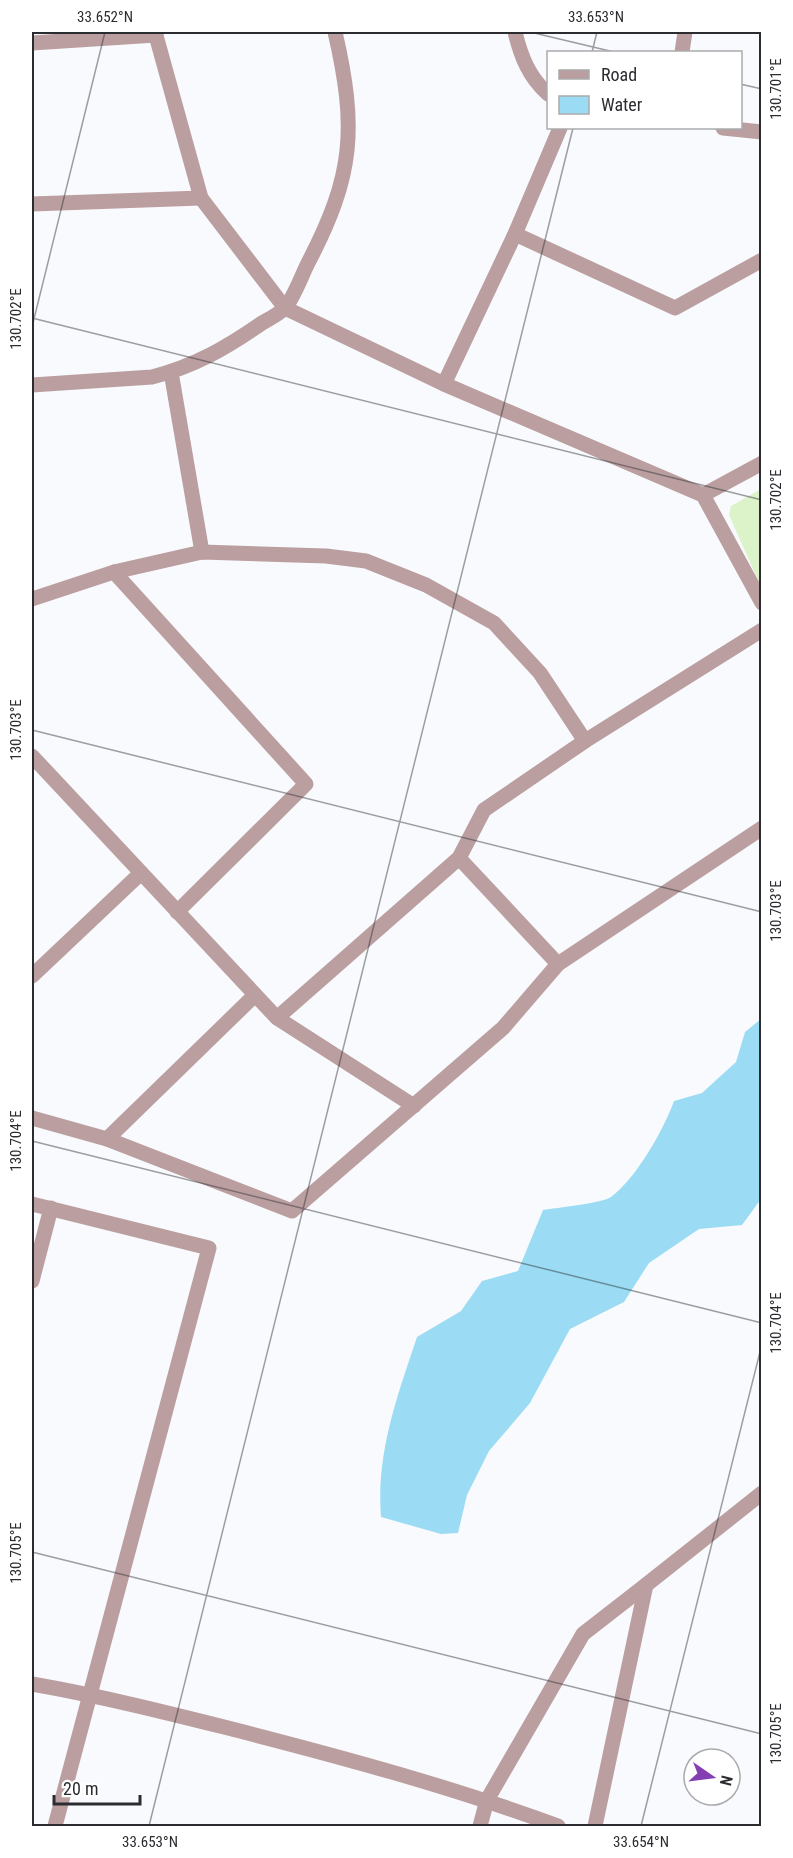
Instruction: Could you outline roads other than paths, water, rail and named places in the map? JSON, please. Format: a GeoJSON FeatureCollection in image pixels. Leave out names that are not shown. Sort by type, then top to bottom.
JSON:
{"type":"FeatureCollection","features":[{"type":"Feature","properties":{"kind":"street"},"geometry":{"type":"LineString","coordinates":[[32,385],[152,376],[171,372],[220,352],[285,308],[325,230],[344,175],[350,129],[345,76],[335,32]]}},
{"type":"Feature","properties":{"kind":"street"},"geometry":{"type":"LineString","coordinates":[[515,32],[521,58],[537,84],[547,92]]}},
{"type":"Feature","properties":{"kind":"street"},"geometry":{"type":"LineString","coordinates":[[682,51],[685,32]]}},
{"type":"Feature","properties":{"kind":"street"},"geometry":{"type":"LineString","coordinates":[[32,43],[156,33],[201,198],[285,308],[444,384],[703,495],[762,603]]}},
{"type":"Feature","properties":{"kind":"street"},"geometry":{"type":"LineString","coordinates":[[444,384],[515,234],[560,129]]}},
{"type":"Feature","properties":{"kind":"street"},"geometry":{"type":"LineString","coordinates":[[733,129],[762,132]]}},
{"type":"Feature","properties":{"kind":"street"},"geometry":{"type":"LineString","coordinates":[[32,204],[201,198]]}},
{"type":"Feature","properties":{"kind":"street"},"geometry":{"type":"LineString","coordinates":[[515,234],[675,308],[762,260]]}},
{"type":"Feature","properties":{"kind":"street"},"geometry":{"type":"LineString","coordinates":[[171,372],[202,552]]}},
{"type":"Feature","properties":{"kind":"street"},"geometry":{"type":"LineString","coordinates":[[703,495],[762,463]]}},
{"type":"Feature","properties":{"kind":"street"},"geometry":{"type":"LineString","coordinates":[[32,599],[114,572],[202,552],[326,556],[366,561],[426,585],[494,623],[540,673],[585,741]]}},
{"type":"Feature","properties":{"kind":"street"},"geometry":{"type":"LineString","coordinates":[[114,572],[306,784],[177,912]]}},
{"type":"Feature","properties":{"kind":"street"},"geometry":{"type":"LineString","coordinates":[[277,1018],[459,858],[484,810],[585,741],[762,630]]}},
{"type":"Feature","properties":{"kind":"street"},"geometry":{"type":"LineString","coordinates":[[32,756],[277,1018],[414,1106]]}},
{"type":"Feature","properties":{"kind":"street"},"geometry":{"type":"LineString","coordinates":[[32,1118],[107,1138],[292,1211],[503,1028],[558,964],[762,828]]}},
{"type":"Feature","properties":{"kind":"street"},"geometry":{"type":"LineString","coordinates":[[459,858],[558,964]]}},
{"type":"Feature","properties":{"kind":"street"},"geometry":{"type":"LineString","coordinates":[[32,976],[141,873]]}},
{"type":"Feature","properties":{"kind":"street"},"geometry":{"type":"LineString","coordinates":[[107,1138],[255,995]]}},
{"type":"Feature","properties":{"kind":"street"},"geometry":{"type":"LineString","coordinates":[[32,1204],[208,1248],[89,1694],[56,1827]]}},
{"type":"Feature","properties":{"kind":"street"},"geometry":{"type":"LineString","coordinates":[[32,1281],[51,1208]]}},
{"type":"Feature","properties":{"kind":"street"},"geometry":{"type":"LineString","coordinates":[[480,1827],[487,1800],[583,1634],[762,1493]]}},
{"type":"Feature","properties":{"kind":"street"},"geometry":{"type":"LineString","coordinates":[[595,1827],[646,1585]]}},
{"type":"Feature","properties":{"kind":"street"},"geometry":{"type":"LineString","coordinates":[[32,1684],[89,1694],[374,1765],[487,1800],[558,1827]]}},
{"type":"Feature","properties":{"kind":"water"},"geometry":{"type":"Polygon","coordinates":[[[761,1019],[761,1199],[742,1225],[699,1229],[649,1263],[624,1302],[570,1329],[530,1403],[489,1451],[467,1495],[458,1533],[441,1534],[381,1517],[380,1493],[385,1448],[396,1403],[417,1337],[461,1311],[482,1281],[518,1271],[543,1210],[599,1201],[611,1197],[620,1189],[648,1153],[674,1101],[702,1093],[736,1062],[745,1032],[761,1019]]]}}]}
